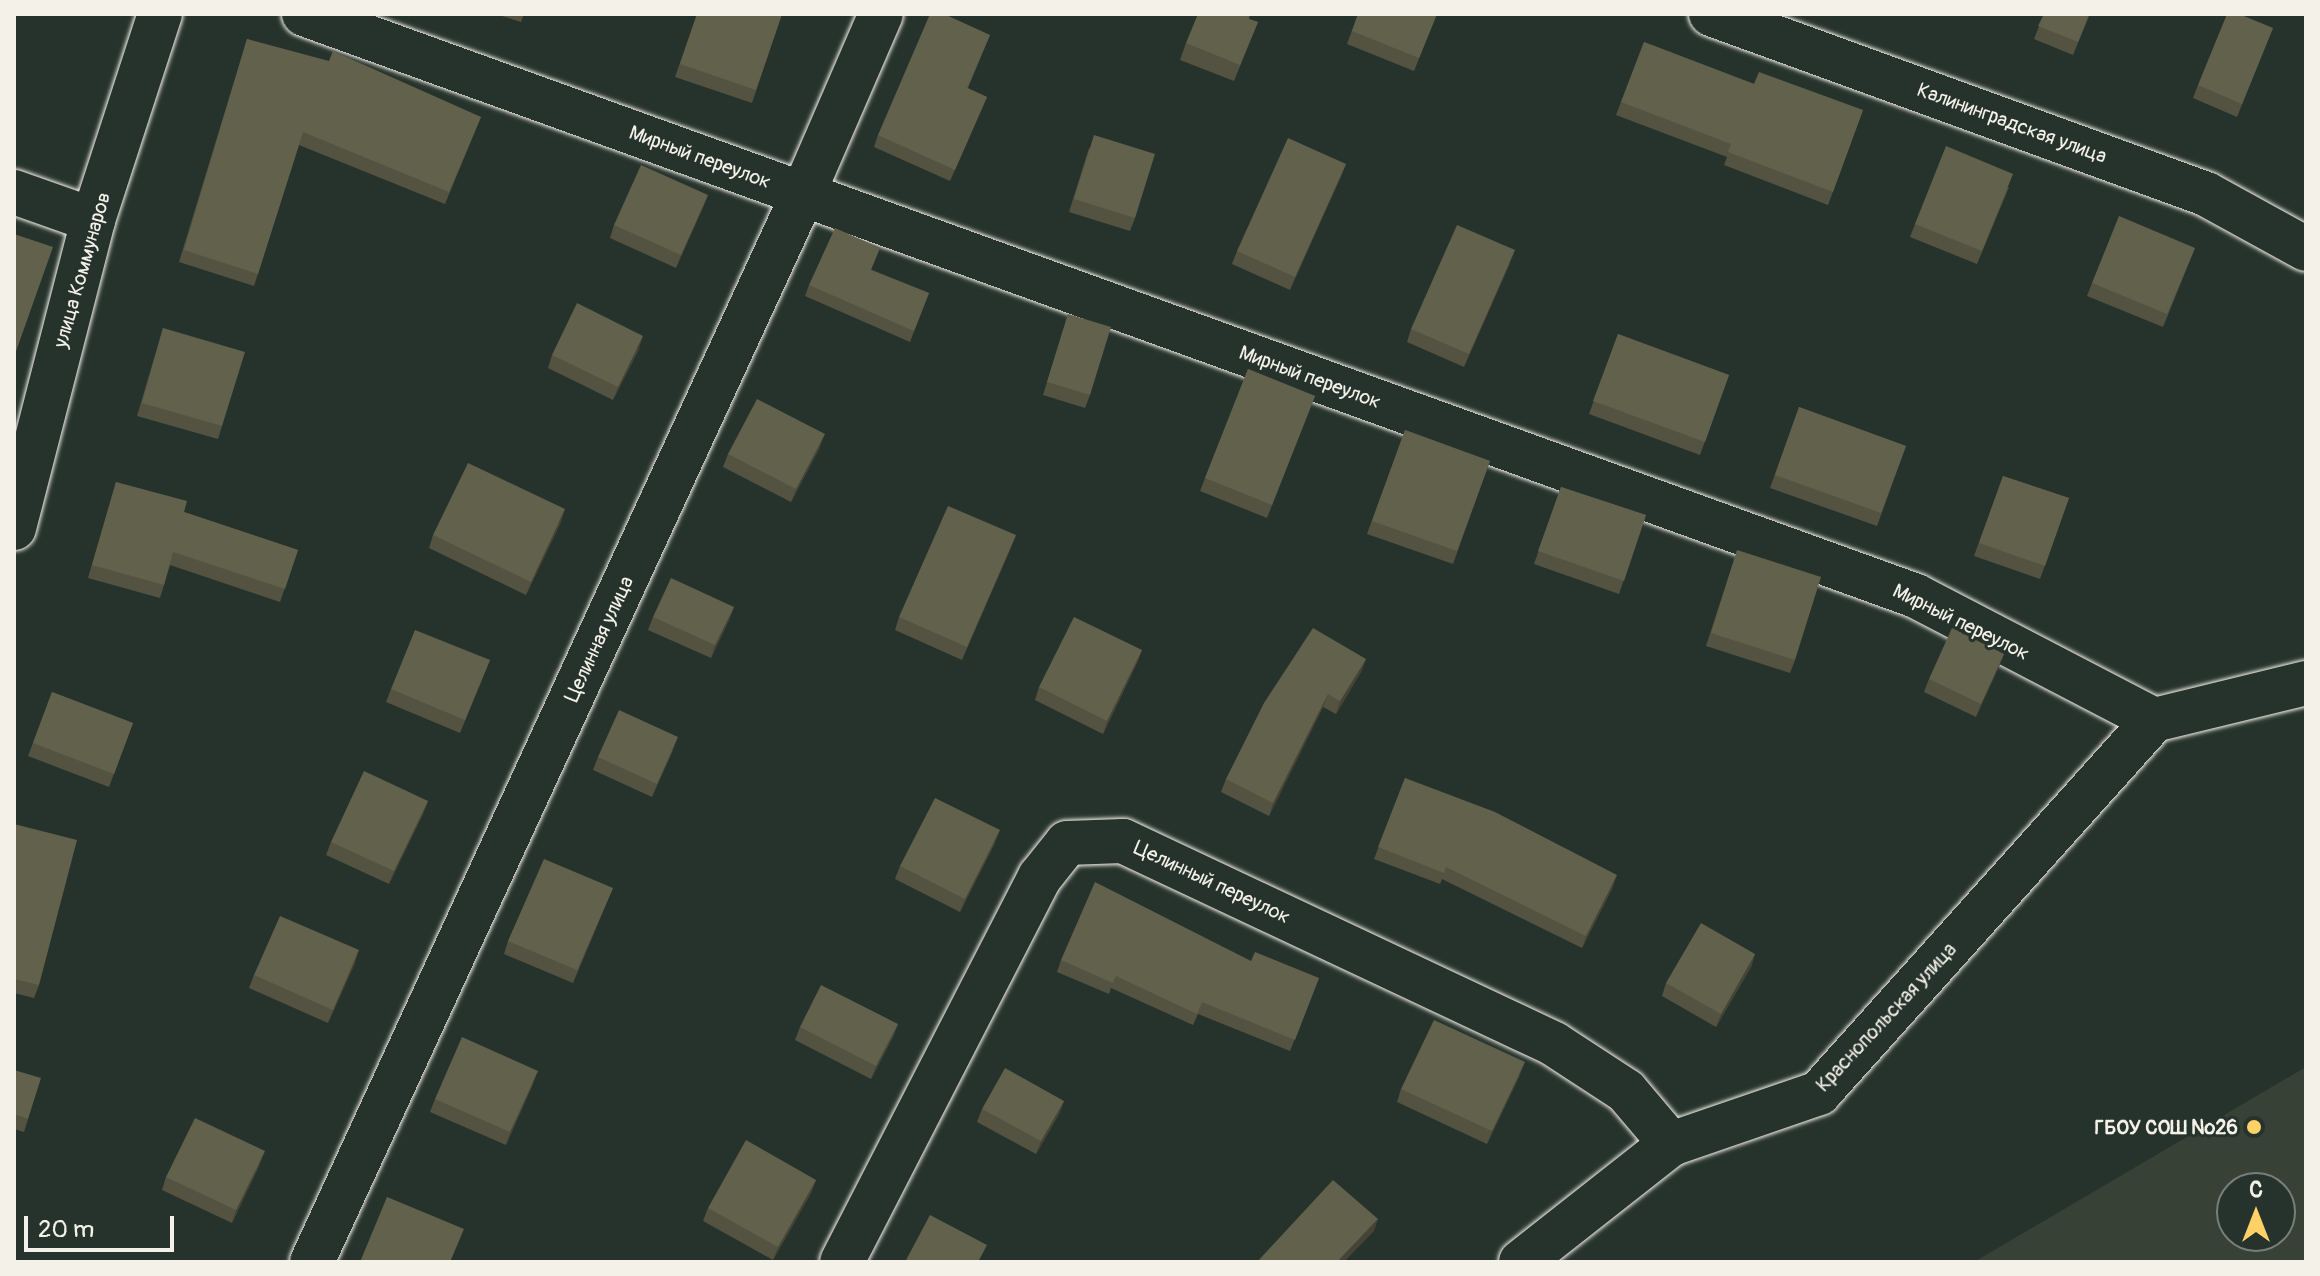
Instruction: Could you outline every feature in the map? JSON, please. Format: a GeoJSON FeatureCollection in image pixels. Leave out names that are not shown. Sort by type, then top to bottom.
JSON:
{"type":"FeatureCollection","features":[{"type":"Feature","properties":{"kind":"street","name":"улица Коммунаров"},"geometry":{"type":"LineString","coordinates":[[14,528],[93,220],[160,14]]}},
{"type":"Feature","properties":{"kind":"street","name":"Мирный переулок"},"geometry":{"type":"LineString","coordinates":[[304,14],[1916,596],[2154,720]]}},
{"type":"Feature","properties":{"kind":"street","name":"Целинная улица"},"geometry":{"type":"LineString","coordinates":[[312,1262],[803,194],[881,14]]}},
{"type":"Feature","properties":{"kind":"street","name":"Калининградская улица"},"geometry":{"type":"LineString","coordinates":[[1711,14],[2206,194],[2306,249]]}},
{"type":"Feature","properties":{"kind":"street"},"geometry":{"type":"LineString","coordinates":[[14,192],[93,220]]}},
{"type":"Feature","properties":{"kind":"street"},"geometry":{"type":"LineString","coordinates":[[2154,720],[2306,683]]}},
{"type":"Feature","properties":{"kind":"street","name":"Краснопольская улица"},"geometry":{"type":"LineString","coordinates":[[1521,1262],[1671,1144],[1819,1093],[2154,720]]}},
{"type":"Feature","properties":{"kind":"street","name":"Целинный переулок"},"geometry":{"type":"LineString","coordinates":[[842,1262],[1040,877],[1067,843],[1123,841],[1554,1044],[1626,1091],[1671,1144]]}},
{"type":"Feature","properties":{"kind":"shaded area","name":"ГБОУ СОШ №26"},"geometry":{"type":"Polygon","coordinates":[[[2306,1067],[2306,1262],[1974,1262],[2306,1067]]]}},
{"type":"Feature","properties":{"kind":"building"},"geometry":{"type":"Polygon","coordinates":[[[697,14],[782,14],[756,90],[680,64],[697,14]]]}},
{"type":"Feature","properties":{"kind":"building"},"geometry":{"type":"Polygon","coordinates":[[[930,14],[944,14],[990,35],[967,88],[987,97],[955,170],[878,135],[930,14]]]}},
{"type":"Feature","properties":{"kind":"building"},"geometry":{"type":"Polygon","coordinates":[[[1198,14],[1250,14],[1249,19],[1258,22],[1240,65],[1186,43],[1198,14]]]}},
{"type":"Feature","properties":{"kind":"building"},"geometry":{"type":"Polygon","coordinates":[[[1358,14],[1437,14],[1419,58],[1352,31],[1358,14]]]}},
{"type":"Feature","properties":{"kind":"building"},"geometry":{"type":"Polygon","coordinates":[[[2044,14],[2089,14],[2078,42],[2038,26],[2044,14]]]}},
{"type":"Feature","properties":{"kind":"building"},"geometry":{"type":"Polygon","coordinates":[[[2227,14],[2239,14],[2273,28],[2242,104],[2198,85],[2227,14]]]}},
{"type":"Feature","properties":{"kind":"building"},"geometry":{"type":"Polygon","coordinates":[[[247,39],[329,61],[333,51],[481,117],[449,192],[303,132],[258,274],[184,250],[247,39]]]}},
{"type":"Feature","properties":{"kind":"building"},"geometry":{"type":"Polygon","coordinates":[[[1644,42],[1754,84],[1759,72],[1863,110],[1833,192],[1728,152],[1731,144],[1621,102],[1644,42]]]}},
{"type":"Feature","properties":{"kind":"building"},"geometry":{"type":"Polygon","coordinates":[[[1094,135],[1155,154],[1135,218],[1074,199],[1094,135]]]}},
{"type":"Feature","properties":{"kind":"building"},"geometry":{"type":"Polygon","coordinates":[[[1288,138],[1346,164],[1295,277],[1237,251],[1288,138]]]}},
{"type":"Feature","properties":{"kind":"building"},"geometry":{"type":"Polygon","coordinates":[[[1946,146],[2013,174],[1982,251],[1915,224],[1946,146]]]}},
{"type":"Feature","properties":{"kind":"building"},"geometry":{"type":"Polygon","coordinates":[[[641,165],[708,195],[681,255],[614,225],[641,165]]]}},
{"type":"Feature","properties":{"kind":"building"},"geometry":{"type":"Polygon","coordinates":[[[2119,216],[2195,248],[2167,314],[2092,283],[2119,216]]]}},
{"type":"Feature","properties":{"kind":"building"},"geometry":{"type":"Polygon","coordinates":[[[1457,225],[1515,250],[1469,354],[1411,329],[1457,225]]]}},
{"type":"Feature","properties":{"kind":"building"},"geometry":{"type":"Polygon","coordinates":[[[835,228],[880,248],[871,270],[929,293],[914,331],[809,285],[835,228]]]}},
{"type":"Feature","properties":{"kind":"building"},"geometry":{"type":"Polygon","coordinates":[[[14,234],[53,247],[14,357],[14,234]]]}},
{"type":"Feature","properties":{"kind":"building"},"geometry":{"type":"Polygon","coordinates":[[[577,303],[643,336],[618,387],[552,355],[577,303]]]}},
{"type":"Feature","properties":{"kind":"building"},"geometry":{"type":"Polygon","coordinates":[[[1068,314],[1111,327],[1090,395],[1047,382],[1068,314]]]}},
{"type":"Feature","properties":{"kind":"building"},"geometry":{"type":"Polygon","coordinates":[[[163,328],[245,352],[222,426],[142,403],[163,328]]]}},
{"type":"Feature","properties":{"kind":"building"},"geometry":{"type":"Polygon","coordinates":[[[1618,334],[1729,375],[1705,442],[1593,401],[1618,334]]]}},
{"type":"Feature","properties":{"kind":"building"},"geometry":{"type":"Polygon","coordinates":[[[1248,369],[1315,396],[1272,505],[1205,478],[1248,369]]]}},
{"type":"Feature","properties":{"kind":"building"},"geometry":{"type":"Polygon","coordinates":[[[757,399],[825,434],[796,489],[728,454],[757,399]]]}},
{"type":"Feature","properties":{"kind":"building"},"geometry":{"type":"Polygon","coordinates":[[[1799,407],[1906,446],[1881,513],[1775,475],[1799,407]]]}},
{"type":"Feature","properties":{"kind":"building"},"geometry":{"type":"Polygon","coordinates":[[[1405,430],[1490,461],[1457,551],[1372,521],[1405,430]]]}},
{"type":"Feature","properties":{"kind":"building"},"geometry":{"type":"Polygon","coordinates":[[[468,463],[565,509],[531,582],[433,535],[468,463]]]}},
{"type":"Feature","properties":{"kind":"building"},"geometry":{"type":"Polygon","coordinates":[[[2003,476],[2069,498],[2045,566],[1979,543],[2003,476]]]}},
{"type":"Feature","properties":{"kind":"building"},"geometry":{"type":"Polygon","coordinates":[[[116,482],[187,501],[184,512],[298,550],[285,589],[173,552],[164,585],[92,565],[116,482]]]}},
{"type":"Feature","properties":{"kind":"building"},"geometry":{"type":"Polygon","coordinates":[[[1561,487],[1646,515],[1624,581],[1538,551],[1561,487]]]}},
{"type":"Feature","properties":{"kind":"building"},"geometry":{"type":"Polygon","coordinates":[[[948,506],[1016,535],[967,647],[899,617],[948,506]]]}},
{"type":"Feature","properties":{"kind":"building"},"geometry":{"type":"Polygon","coordinates":[[[1737,550],[1821,577],[1795,660],[1711,633],[1737,550]]]}},
{"type":"Feature","properties":{"kind":"building"},"geometry":{"type":"Polygon","coordinates":[[[671,578],[734,607],[715,645],[653,617],[671,578]]]}},
{"type":"Feature","properties":{"kind":"building"},"geometry":{"type":"Polygon","coordinates":[[[1074,617],[1142,650],[1107,721],[1039,687],[1074,617]]]}},
{"type":"Feature","properties":{"kind":"building"},"geometry":{"type":"Polygon","coordinates":[[[1313,628],[1366,659],[1340,701],[1328,694],[1273,803],[1226,779],[1264,703],[1313,628]]]}},
{"type":"Feature","properties":{"kind":"building"},"geometry":{"type":"Polygon","coordinates":[[[1952,628],[2004,654],[1981,704],[1929,679],[1952,628]]]}},
{"type":"Feature","properties":{"kind":"building"},"geometry":{"type":"Polygon","coordinates":[[[415,630],[490,660],[465,720],[391,689],[415,630]]]}},
{"type":"Feature","properties":{"kind":"building"},"geometry":{"type":"Polygon","coordinates":[[[52,692],[133,723],[114,774],[33,743],[52,692]]]}},
{"type":"Feature","properties":{"kind":"building"},"geometry":{"type":"Polygon","coordinates":[[[619,710],[678,737],[657,784],[598,757],[619,710]]]}},
{"type":"Feature","properties":{"kind":"building"},"geometry":{"type":"Polygon","coordinates":[[[364,771],[428,801],[394,871],[331,842],[364,771]]]}},
{"type":"Feature","properties":{"kind":"building"},"geometry":{"type":"Polygon","coordinates":[[[1405,778],[1495,812],[1617,875],[1586,936],[1446,867],[1444,873],[1378,847],[1405,778]]]}},
{"type":"Feature","properties":{"kind":"building"},"geometry":{"type":"Polygon","coordinates":[[[935,798],[1000,830],[965,899],[900,866],[935,798]]]}},
{"type":"Feature","properties":{"kind":"building"},"geometry":{"type":"Polygon","coordinates":[[[14,824],[77,840],[39,985],[14,979],[14,824]]]}},
{"type":"Feature","properties":{"kind":"building"},"geometry":{"type":"Polygon","coordinates":[[[544,859],[613,888],[577,970],[508,941],[544,859]]]}},
{"type":"Feature","properties":{"kind":"building"},"geometry":{"type":"Polygon","coordinates":[[[1095,882],[1251,961],[1255,952],[1319,978],[1295,1040],[1202,1002],[1197,1014],[1116,976],[1113,983],[1061,960],[1095,882]]]}},
{"type":"Feature","properties":{"kind":"building"},"geometry":{"type":"Polygon","coordinates":[[[280,916],[359,950],[333,1010],[254,975],[280,916]]]}},
{"type":"Feature","properties":{"kind":"building"},"geometry":{"type":"Polygon","coordinates":[[[1701,923],[1755,954],[1721,1014],[1666,983],[1701,923]]]}},
{"type":"Feature","properties":{"kind":"building"},"geometry":{"type":"Polygon","coordinates":[[[821,985],[898,1024],[876,1066],[800,1027],[821,985]]]}},
{"type":"Feature","properties":{"kind":"building"},"geometry":{"type":"Polygon","coordinates":[[[1434,1020],[1525,1062],[1492,1131],[1401,1089],[1434,1020]]]}},
{"type":"Feature","properties":{"kind":"building"},"geometry":{"type":"Polygon","coordinates":[[[462,1037],[538,1071],[510,1132],[435,1099],[462,1037]]]}},
{"type":"Feature","properties":{"kind":"building"},"geometry":{"type":"Polygon","coordinates":[[[1005,1068],[1064,1101],[1041,1141],[982,1109],[1005,1068]]]}},
{"type":"Feature","properties":{"kind":"building"},"geometry":{"type":"Polygon","coordinates":[[[14,1070],[41,1078],[28,1119],[14,1114],[14,1070]]]}},
{"type":"Feature","properties":{"kind":"building"},"geometry":{"type":"Polygon","coordinates":[[[195,1118],[265,1151],[236,1210],[166,1177],[195,1118]]]}},
{"type":"Feature","properties":{"kind":"building"},"geometry":{"type":"Polygon","coordinates":[[[746,1140],[816,1180],[778,1247],[708,1208],[746,1140]]]}},
{"type":"Feature","properties":{"kind":"building"},"geometry":{"type":"Polygon","coordinates":[[[1333,1180],[1378,1219],[1337,1262],[1257,1262],[1333,1180]]]}},
{"type":"Feature","properties":{"kind":"building"},"geometry":{"type":"Polygon","coordinates":[[[387,1197],[464,1229],[450,1262],[360,1262],[387,1197]]]}},
{"type":"Feature","properties":{"kind":"building"},"geometry":{"type":"Polygon","coordinates":[[[930,1215],[987,1245],[978,1262],[905,1262],[930,1215]]]}},
{"type":"Feature","properties":{"kind":"place","name":"ГБОУ СОШ №26"},"geometry":{"type":"Point","coordinates":[2254,1127]}}]}
